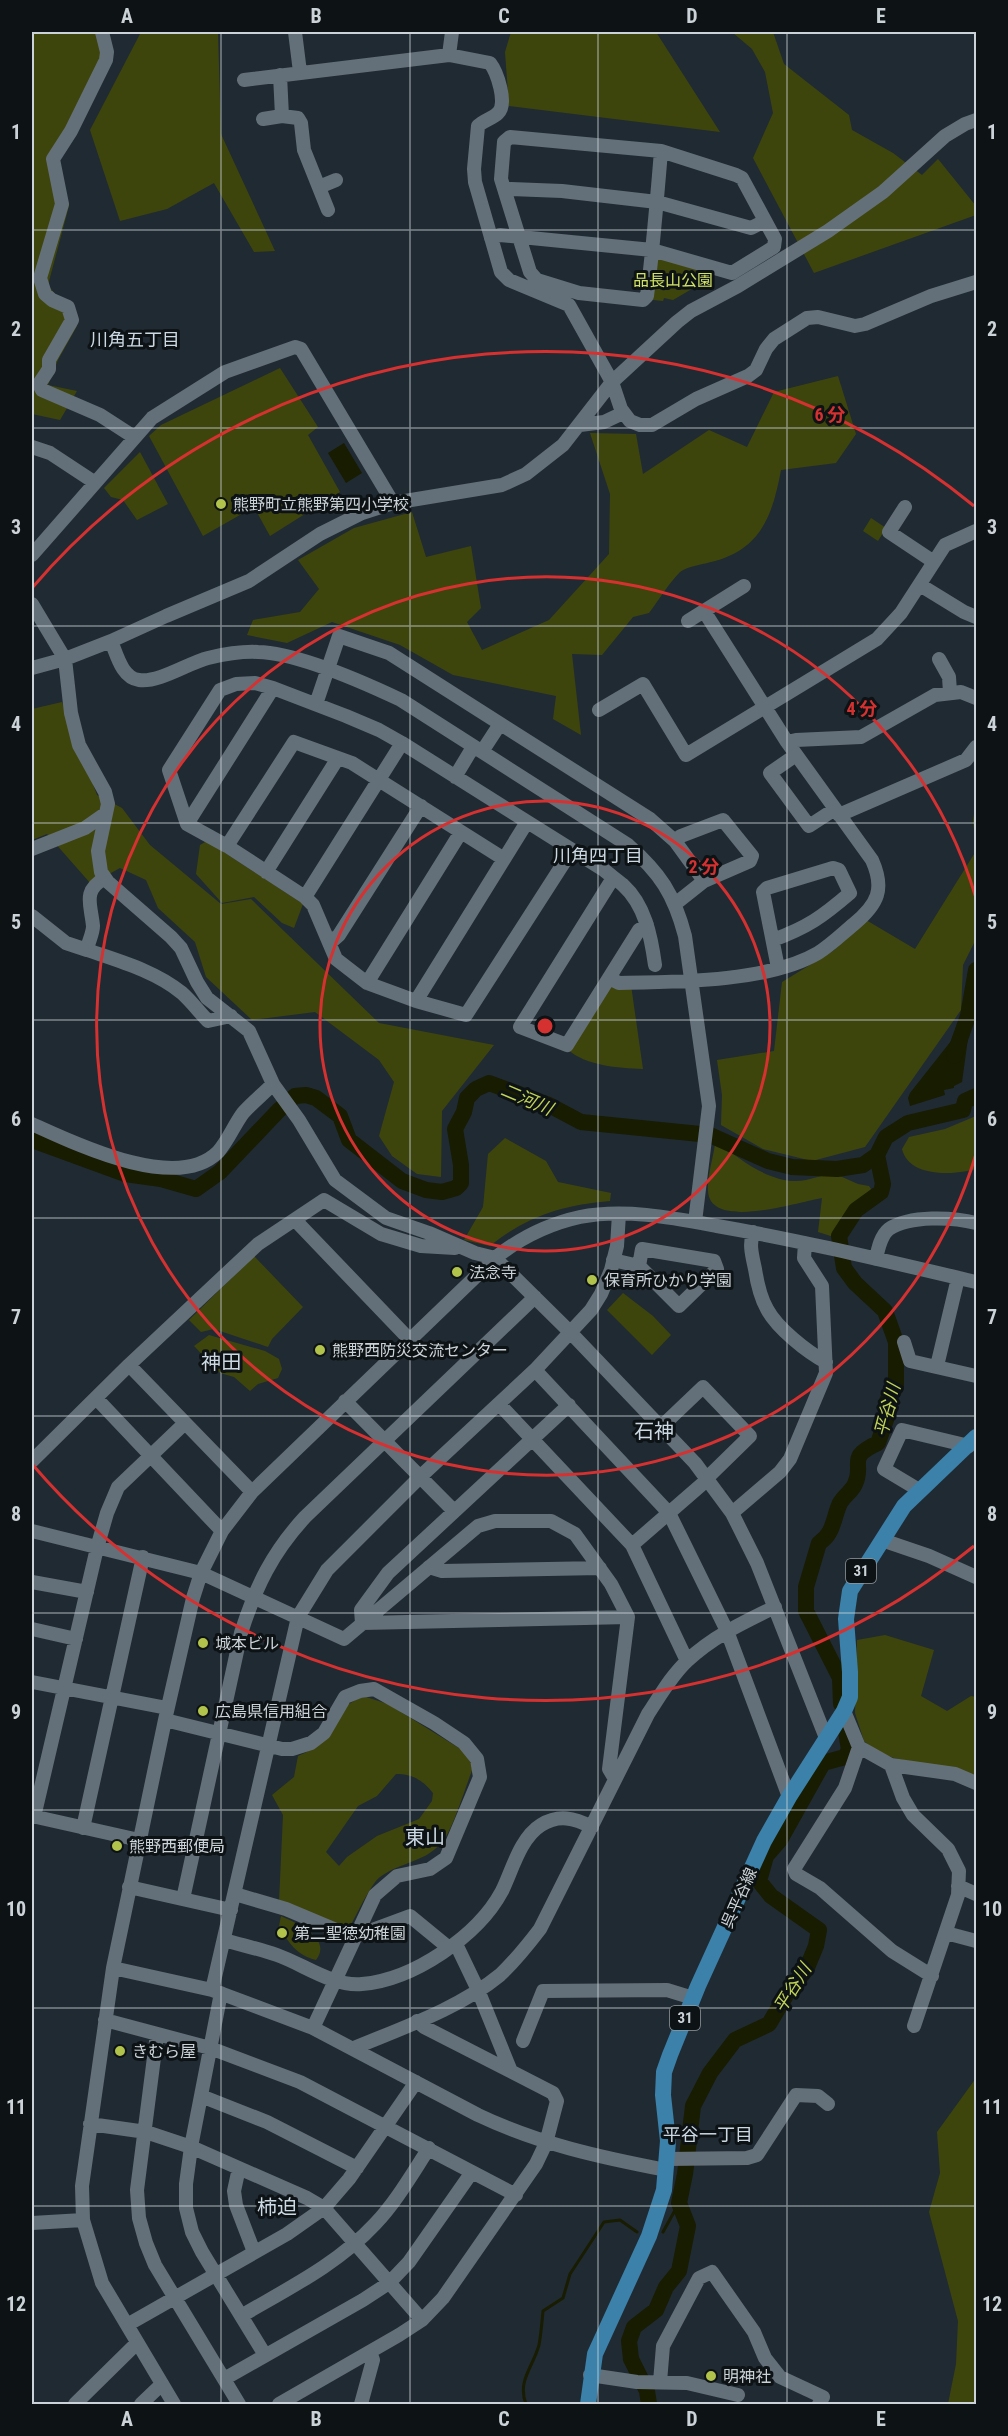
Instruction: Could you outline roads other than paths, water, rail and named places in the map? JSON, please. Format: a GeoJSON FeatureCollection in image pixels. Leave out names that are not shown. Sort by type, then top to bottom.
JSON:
{"type":"FeatureCollection","features":[{"type":"Feature","properties":{"kind":"main road","name":"呉平谷線"},"geometry":{"type":"LineString","coordinates":[[588,2404],[590,2375],[595,2354],[650,2235],[664,2190],[677,2161],[668,2141],[663,2095],[664,2072],[693,1998],[764,1841],[844,1711],[850,1697],[846,1619],[850,1591],[904,1506],[973,1442]]}},
{"type":"Feature","properties":{"kind":"street"},"geometry":{"type":"LineString","coordinates":[[36,392],[50,369],[49,360],[72,320],[68,307],[45,294],[40,278],[62,204],[52,159],[71,131],[106,60],[107,52],[102,32]]}},
{"type":"Feature","properties":{"kind":"street"},"geometry":{"type":"LineString","coordinates":[[294,32],[300,72]]}},
{"type":"Feature","properties":{"kind":"street"},"geometry":{"type":"LineString","coordinates":[[449,55],[452,32]]}},
{"type":"Feature","properties":{"kind":"street"},"geometry":{"type":"LineString","coordinates":[[244,80],[449,55],[490,63],[501,91],[502,106],[499,113],[478,126],[474,169],[475,182],[501,272],[509,280],[569,305],[612,382],[614,395],[623,413],[630,421],[640,425],[652,425],[729,382],[748,376],[756,370],[766,349],[774,339],[807,318],[818,316],[846,325],[865,324],[931,296],[976,282]]}},
{"type":"Feature","properties":{"kind":"street"},"geometry":{"type":"LineString","coordinates":[[280,75],[282,116]]}},
{"type":"Feature","properties":{"kind":"street"},"geometry":{"type":"LineString","coordinates":[[262,119],[282,116],[298,118],[301,123],[304,150],[328,210]]}},
{"type":"Feature","properties":{"kind":"street"},"geometry":{"type":"LineString","coordinates":[[32,668],[64,659],[111,641],[249,581],[320,534],[362,513],[393,504],[502,485],[526,474],[563,446],[612,382],[653,342],[691,311],[738,286],[828,231],[883,192],[945,136],[976,120]]}},
{"type":"Feature","properties":{"kind":"street"},"geometry":{"type":"LineString","coordinates":[[491,238],[500,235],[519,237],[652,250],[732,273],[774,247],[775,239],[742,178],[661,152],[510,137],[504,142],[501,179],[519,237],[530,272],[537,280],[579,293],[643,300],[647,296],[652,250],[657,202],[661,152]]}},
{"type":"Feature","properties":{"kind":"street"},"geometry":{"type":"LineString","coordinates":[[319,187],[336,180]]}},
{"type":"Feature","properties":{"kind":"street"},"geometry":{"type":"LineString","coordinates":[[505,192],[511,189],[562,191],[657,202],[751,228],[765,221]]}},
{"type":"Feature","properties":{"kind":"street"},"geometry":{"type":"LineString","coordinates":[[32,555],[59,526],[68,511],[152,418],[225,372],[295,347],[301,349],[393,504]]}},
{"type":"Feature","properties":{"kind":"street"},"geometry":{"type":"LineString","coordinates":[[36,392],[42,390],[100,415],[134,437]]}},
{"type":"Feature","properties":{"kind":"street"},"geometry":{"type":"LineString","coordinates":[[580,424],[604,422],[623,413]]}},
{"type":"Feature","properties":{"kind":"street"},"geometry":{"type":"LineString","coordinates":[[32,447],[50,453],[94,482]]}},
{"type":"Feature","properties":{"kind":"street"},"geometry":{"type":"LineString","coordinates":[[905,507],[889,532],[934,562]]}},
{"type":"Feature","properties":{"kind":"street"},"geometry":{"type":"LineString","coordinates":[[599,710],[643,684],[686,755],[877,639],[901,614],[945,545],[976,531]]}},
{"type":"Feature","properties":{"kind":"street"},"geometry":{"type":"LineString","coordinates":[[920,585],[976,617]]}},
{"type":"Feature","properties":{"kind":"street"},"geometry":{"type":"LineString","coordinates":[[688,621],[744,586]]}},
{"type":"Feature","properties":{"kind":"street"},"geometry":{"type":"LineString","coordinates":[[32,604],[64,659],[71,712],[79,745],[105,792],[108,804],[98,851],[101,872],[105,878],[181,948],[207,998],[249,1031],[276,1089],[299,1120],[335,1180],[386,1218],[429,1233],[463,1249],[495,1258],[571,1333],[708,1479],[732,1513],[757,1563],[826,1738]]}},
{"type":"Feature","properties":{"kind":"street"},"geometry":{"type":"LineString","coordinates":[[609,978],[619,983],[692,982],[796,963],[819,952],[867,913],[875,902],[879,888],[878,874],[872,860],[787,742],[704,611]]}},
{"type":"Feature","properties":{"kind":"street"},"geometry":{"type":"LineString","coordinates":[[316,704],[339,636],[389,653],[650,819],[675,841],[704,881]]}},
{"type":"Feature","properties":{"kind":"street"},"geometry":{"type":"LineString","coordinates":[[111,641],[128,676],[136,680],[149,681],[200,660],[243,651],[285,656],[373,687],[401,700],[479,747],[628,845],[652,866],[669,890],[685,936],[706,1084],[708,1119],[695,1222]]}},
{"type":"Feature","properties":{"kind":"street"},"geometry":{"type":"LineString","coordinates":[[939,659],[950,677],[950,692]]}},
{"type":"Feature","properties":{"kind":"street"},"geometry":{"type":"LineString","coordinates":[[572,850],[466,1015],[381,990],[336,959],[313,905],[305,897],[227,846],[187,824],[169,770],[220,690],[236,684],[255,683],[316,704],[379,730],[402,743],[572,850],[624,886],[639,906],[647,925],[655,965]]}},
{"type":"Feature","properties":{"kind":"street"},"geometry":{"type":"LineString","coordinates":[[187,824],[273,688]]}},
{"type":"Feature","properties":{"kind":"street"},"geometry":{"type":"LineString","coordinates":[[787,742],[861,737],[935,695],[961,692],[976,698]]}},
{"type":"Feature","properties":{"kind":"street"},"geometry":{"type":"LineString","coordinates":[[455,777],[500,724]]}},
{"type":"Feature","properties":{"kind":"street"},"geometry":{"type":"LineString","coordinates":[[227,846],[294,742],[352,763],[504,859]]}},
{"type":"Feature","properties":{"kind":"street"},"geometry":{"type":"LineString","coordinates":[[305,897],[402,743]]}},
{"type":"Feature","properties":{"kind":"street"},"geometry":{"type":"LineString","coordinates":[[796,755],[770,773],[809,826],[837,812],[966,760],[976,747]]}},
{"type":"Feature","properties":{"kind":"street"},"geometry":{"type":"LineString","coordinates":[[266,872],[338,758]]}},
{"type":"Feature","properties":{"kind":"street"},"geometry":{"type":"LineString","coordinates":[[330,943],[339,935],[421,806]]}},
{"type":"Feature","properties":{"kind":"street"},"geometry":{"type":"LineString","coordinates":[[32,849],[85,828],[105,814]]}},
{"type":"Feature","properties":{"kind":"street"},"geometry":{"type":"LineString","coordinates":[[675,841],[681,836],[723,820],[752,856],[750,861],[704,881],[675,904]]}},
{"type":"Feature","properties":{"kind":"street"},"geometry":{"type":"LineString","coordinates":[[416,1001],[527,822]]}},
{"type":"Feature","properties":{"kind":"street"},"geometry":{"type":"LineString","coordinates":[[368,982],[461,832]]}},
{"type":"Feature","properties":{"kind":"street"},"geometry":{"type":"LineString","coordinates":[[773,940],[800,930],[818,920],[850,893],[838,870],[833,868],[767,888],[764,892],[778,968]]}},
{"type":"Feature","properties":{"kind":"street"},"geometry":{"type":"LineString","coordinates":[[87,950],[93,927],[89,897],[94,884],[105,878]]}},
{"type":"Feature","properties":{"kind":"street"},"geometry":{"type":"LineString","coordinates":[[613,878],[520,1027],[567,1045],[639,930],[647,925]]}},
{"type":"Feature","properties":{"kind":"street"},"geometry":{"type":"LineString","coordinates":[[32,916],[66,943],[123,961],[168,984],[191,1002],[208,1021],[231,1016]]}},
{"type":"Feature","properties":{"kind":"street"},"geometry":{"type":"LineString","coordinates":[[32,1124],[91,1150],[158,1167],[192,1167],[218,1151],[243,1113],[276,1089]]}},
{"type":"Feature","properties":{"kind":"street"},"geometry":{"type":"LineString","coordinates":[[32,1461],[129,1365],[258,1244],[324,1200],[381,1234],[421,1246],[463,1249]]}},
{"type":"Feature","properties":{"kind":"street"},"geometry":{"type":"LineString","coordinates":[[265,2355],[192,2232],[186,2208],[186,2184],[210,2048],[224,1940],[298,1617],[327,1570],[421,1476],[536,1370],[571,1333],[601,1294],[617,1246],[619,1214]]}},
{"type":"Feature","properties":{"kind":"street"},"geometry":{"type":"LineString","coordinates":[[174,2404],[102,2283],[83,2220],[82,2186],[113,1968],[139,1840],[192,1598],[201,1573],[222,1531],[252,1492],[409,1339],[495,1258],[514,1243],[541,1229],[581,1217],[619,1214],[695,1222],[826,1247],[976,1282]]}},
{"type":"Feature","properties":{"kind":"street"},"geometry":{"type":"LineString","coordinates":[[876,1259],[884,1235],[890,1228],[921,1219],[960,1219],[976,1223]]}},
{"type":"Feature","properties":{"kind":"street"},"geometry":{"type":"LineString","coordinates":[[295,1220],[409,1339]]}},
{"type":"Feature","properties":{"kind":"street"},"geometry":{"type":"LineString","coordinates":[[753,1232],[750,1245],[768,1312],[788,1334],[826,1362]]}},
{"type":"Feature","properties":{"kind":"street"},"geometry":{"type":"LineString","coordinates":[[732,1513],[780,1472],[790,1459],[826,1373],[822,1286],[804,1258],[805,1243]]}},
{"type":"Feature","properties":{"kind":"street"},"geometry":{"type":"LineString","coordinates":[[613,1260],[639,1266],[679,1306],[717,1269],[714,1261],[642,1249],[639,1266]]}},
{"type":"Feature","properties":{"kind":"street"},"geometry":{"type":"LineString","coordinates":[[937,1366],[958,1278]]}},
{"type":"Feature","properties":{"kind":"street"},"geometry":{"type":"LineString","coordinates":[[183,1899],[241,1633],[252,1596],[272,1557],[290,1533],[534,1297]]}},
{"type":"Feature","properties":{"kind":"street"},"geometry":{"type":"LineString","coordinates":[[904,1342],[910,1361],[976,1376]]}},
{"type":"Feature","properties":{"kind":"street"},"geometry":{"type":"LineString","coordinates":[[129,1365],[252,1492]]}},
{"type":"Feature","properties":{"kind":"street"},"geometry":{"type":"LineString","coordinates":[[536,1370],[669,1513],[727,1631],[789,1797]]}},
{"type":"Feature","properties":{"kind":"street"},"geometry":{"type":"LineString","coordinates":[[632,1545],[708,1479],[750,1436],[703,1387],[661,1427]]}},
{"type":"Feature","properties":{"kind":"street"},"geometry":{"type":"LineString","coordinates":[[96,1398],[222,1531]]}},
{"type":"Feature","properties":{"kind":"street"},"geometry":{"type":"LineString","coordinates":[[345,1401],[454,1510]]}},
{"type":"Feature","properties":{"kind":"street"},"geometry":{"type":"LineString","coordinates":[[499,1404],[632,1545],[687,1661]]}},
{"type":"Feature","properties":{"kind":"street"},"geometry":{"type":"LineString","coordinates":[[362,1623],[361,1610],[388,1573],[569,1406]]}},
{"type":"Feature","properties":{"kind":"street"},"geometry":{"type":"LineString","coordinates":[[139,1840],[33,1817],[107,1513],[118,1487],[185,1423]]}},
{"type":"Feature","properties":{"kind":"street"},"geometry":{"type":"LineString","coordinates":[[919,1490],[884,1469],[903,1430],[973,1442]]}},
{"type":"Feature","properties":{"kind":"street"},"geometry":{"type":"LineString","coordinates":[[32,1531],[201,1573],[344,1639],[478,1526],[495,1521],[551,1521],[574,1534],[611,1584],[628,1617],[609,1769],[615,1779]]}},
{"type":"Feature","properties":{"kind":"street"},"geometry":{"type":"LineString","coordinates":[[882,1540],[929,1556],[976,1577]]}},
{"type":"Feature","properties":{"kind":"street"},"geometry":{"type":"LineString","coordinates":[[83,1828],[143,1557]]}},
{"type":"Feature","properties":{"kind":"street"},"geometry":{"type":"LineString","coordinates":[[429,1567],[442,1571],[600,1568]]}},
{"type":"Feature","properties":{"kind":"street"},"geometry":{"type":"LineString","coordinates":[[32,1582],[87,1592]]}},
{"type":"Feature","properties":{"kind":"street"},"geometry":{"type":"LineString","coordinates":[[354,2048],[417,2021],[478,1990],[518,1958],[540,1929],[648,1714],[687,1661],[727,1631],[775,1607]]}},
{"type":"Feature","properties":{"kind":"street"},"geometry":{"type":"LineString","coordinates":[[362,1623],[628,1617]]}},
{"type":"Feature","properties":{"kind":"street"},"geometry":{"type":"LineString","coordinates":[[32,1629],[76,1639]]}},
{"type":"Feature","properties":{"kind":"street"},"geometry":{"type":"LineString","coordinates":[[32,1682],[112,1697],[219,1733],[282,1749],[292,1749],[311,1743],[324,1733],[345,1697],[374,1689],[464,1743],[477,1759],[480,1778],[446,1858],[430,1869],[397,1876],[375,1895],[313,2028]]}},
{"type":"Feature","properties":{"kind":"street"},"geometry":{"type":"LineString","coordinates":[[844,1711],[859,1747],[891,1765],[955,1774],[976,1783]]}},
{"type":"Feature","properties":{"kind":"street"},"geometry":{"type":"LineString","coordinates":[[859,1747],[845,1788],[794,1869],[796,1874],[820,1888],[892,1951],[932,1976]]}},
{"type":"Feature","properties":{"kind":"street"},"geometry":{"type":"LineString","coordinates":[[891,1765],[903,1798],[913,1815],[948,1849],[959,1871],[958,1894],[914,2026]]}},
{"type":"Feature","properties":{"kind":"street"},"geometry":{"type":"LineString","coordinates":[[224,1940],[276,1955],[335,1980],[359,1985],[380,1982],[453,1946],[477,1924],[500,1894],[527,1839],[540,1826],[557,1819],[570,1817],[592,1827]]}},
{"type":"Feature","properties":{"kind":"street"},"geometry":{"type":"LineString","coordinates":[[958,1886],[976,1894]]}},
{"type":"Feature","properties":{"kind":"street"},"geometry":{"type":"LineString","coordinates":[[129,1887],[231,1910]]}},
{"type":"Feature","properties":{"kind":"street"},"geometry":{"type":"LineString","coordinates":[[235,1894],[285,1909],[356,1937],[410,1916],[453,1946],[478,1990],[510,2069]]}},
{"type":"Feature","properties":{"kind":"street"},"geometry":{"type":"LineString","coordinates":[[946,1933],[976,1941]]}},
{"type":"Feature","properties":{"kind":"street"},"geometry":{"type":"LineString","coordinates":[[113,1968],[217,1991],[313,2028],[506,2128],[583,2154],[677,2161],[747,2158],[757,2154],[796,2096],[818,2096],[828,2104]]}},
{"type":"Feature","properties":{"kind":"street"},"geometry":{"type":"LineString","coordinates":[[523,2041],[543,1991],[667,1990],[693,1998]]}},
{"type":"Feature","properties":{"kind":"street"},"geometry":{"type":"LineString","coordinates":[[105,2020],[210,2048],[300,2082],[516,2195]]}},
{"type":"Feature","properties":{"kind":"street"},"geometry":{"type":"LineString","coordinates":[[279,2404],[422,2320],[443,2298],[516,2195],[536,2164],[546,2143],[557,2101],[553,2093],[424,2027],[417,2021]]}},
{"type":"Feature","properties":{"kind":"street"},"geometry":{"type":"LineString","coordinates":[[157,2034],[137,2190],[140,2218],[146,2243],[155,2265],[239,2404]]}},
{"type":"Feature","properties":{"kind":"street"},"geometry":{"type":"LineString","coordinates":[[127,2325],[287,2234],[324,2208],[357,2168],[416,2082]]}},
{"type":"Feature","properties":{"kind":"street"},"geometry":{"type":"LineString","coordinates":[[201,2097],[267,2122],[357,2168]]}},
{"type":"Feature","properties":{"kind":"street"},"geometry":{"type":"LineString","coordinates":[[90,2124],[146,2132],[191,2147],[308,2198],[324,2208],[422,2320]]}},
{"type":"Feature","properties":{"kind":"street"},"geometry":{"type":"LineString","coordinates":[[241,2316],[322,2268],[355,2244],[376,2223],[429,2148]]}},
{"type":"Feature","properties":{"kind":"street"},"geometry":{"type":"LineString","coordinates":[[238,2168],[234,2191],[236,2205],[254,2252]]}},
{"type":"Feature","properties":{"kind":"street"},"geometry":{"type":"LineString","coordinates":[[224,2379],[389,2283],[410,2262],[472,2172]]}},
{"type":"Feature","properties":{"kind":"street"},"geometry":{"type":"LineString","coordinates":[[32,2223],[83,2220]]}},
{"type":"Feature","properties":{"kind":"street"},"geometry":{"type":"LineString","coordinates":[[649,2382],[663,2346],[699,2278],[712,2272],[754,2332],[765,2358],[780,2377],[823,2397],[819,2404]]}},
{"type":"Feature","properties":{"kind":"street"},"geometry":{"type":"LineString","coordinates":[[75,2404],[137,2343]]}},
{"type":"Feature","properties":{"kind":"street"},"geometry":{"type":"LineString","coordinates":[[361,2404],[373,2360],[370,2352]]}},
{"type":"Feature","properties":{"kind":"street"},"geometry":{"type":"LineString","coordinates":[[590,2375],[649,2382],[687,2383],[738,2396]]}},
{"type":"Feature","properties":{"kind":"street"},"geometry":{"type":"LineString","coordinates":[[141,2404],[162,2384]]}},
{"type":"Feature","properties":{"kind":"waterway"},"geometry":{"type":"LineString","coordinates":[[954,1056],[968,1016],[976,970]]}},
{"type":"Feature","properties":{"kind":"waterway","name":"二河川"},"geometry":{"type":"LineString","coordinates":[[32,1140],[125,1174],[161,1179],[196,1189],[220,1172],[295,1096],[306,1095],[316,1098],[340,1116],[349,1140],[402,1181],[426,1190],[442,1192],[456,1188],[461,1183],[461,1165],[455,1129],[464,1112],[467,1098],[476,1089],[489,1083],[549,1105],[581,1122],[710,1135],[768,1161],[792,1167],[837,1169],[863,1165],[877,1155],[886,1137],[908,1123],[963,1110],[965,1101],[976,1096]]}},
{"type":"Feature","properties":{"kind":"waterway","name":"平谷川"},"geometry":{"type":"LineString","coordinates":[[841,1704],[840,1678],[806,1611],[806,1587],[819,1543],[828,1535],[840,1503],[852,1489],[858,1477],[859,1457],[868,1448],[878,1443],[887,1417],[887,1401],[896,1387],[896,1342],[885,1311],[855,1283],[844,1268],[839,1236],[856,1210],[881,1192],[883,1184],[877,1155]]}},
{"type":"Feature","properties":{"kind":"waterway","name":"平谷川"},"geometry":{"type":"LineString","coordinates":[[649,2404],[647,2391],[631,2359],[629,2341],[634,2327],[656,2310],[666,2287],[679,2271],[688,2226],[679,2203],[693,2106],[710,2073],[735,2040],[769,2024],[788,1992],[806,1970],[816,1946],[819,1930],[771,1896],[759,1881],[766,1856],[780,1840],[823,1763],[845,1757],[849,1750],[846,1731]]}},
{"type":"Feature","properties":{"kind":"waterway","name":"平谷川"},"geometry":{"type":"LineString","coordinates":[[663,2232],[679,2203]]}},
{"type":"Feature","properties":{"kind":"waterway","name":"平谷川"},"geometry":{"type":"LineString","coordinates":[[526,2404],[523,2388],[539,2345],[543,2311],[563,2298],[570,2274],[604,2222],[620,2220],[637,2232]]}},
{"type":"Feature","properties":{"kind":"place","name":"熊野町立熊野第四小学校"},"geometry":{"type":"Point","coordinates":[221,504]}},
{"type":"Feature","properties":{"kind":"place","name":"法念寺"},"geometry":{"type":"Point","coordinates":[457,1272]}},
{"type":"Feature","properties":{"kind":"place","name":"保育所ひかり学園"},"geometry":{"type":"Point","coordinates":[592,1280]}},
{"type":"Feature","properties":{"kind":"place","name":"熊野西防災交流センター"},"geometry":{"type":"Point","coordinates":[320,1350]}},
{"type":"Feature","properties":{"kind":"place","name":"城本ビル"},"geometry":{"type":"Point","coordinates":[203,1643]}},
{"type":"Feature","properties":{"kind":"place","name":"広島県信用組合"},"geometry":{"type":"Point","coordinates":[203,1711]}},
{"type":"Feature","properties":{"kind":"place","name":"熊野西郵便局"},"geometry":{"type":"Point","coordinates":[117,1846]}},
{"type":"Feature","properties":{"kind":"place","name":"第二聖徳幼稚園"},"geometry":{"type":"Point","coordinates":[282,1933]}},
{"type":"Feature","properties":{"kind":"place","name":"きむら屋"},"geometry":{"type":"Point","coordinates":[120,2051]}},
{"type":"Feature","properties":{"kind":"place","name":"明神社"},"geometry":{"type":"Point","coordinates":[711,2376]}},
{"type":"Feature","properties":{"kind":"district","name":"川角五丁目"},"geometry":{"type":"Point","coordinates":[135,339]}},
{"type":"Feature","properties":{"kind":"district","name":"川角四丁目"},"geometry":{"type":"Point","coordinates":[598,855]}},
{"type":"Feature","properties":{"kind":"district","name":"神田"},"geometry":{"type":"Point","coordinates":[221,1362]}},
{"type":"Feature","properties":{"kind":"district","name":"石神"},"geometry":{"type":"Point","coordinates":[654,1431]}},
{"type":"Feature","properties":{"kind":"district","name":"東山"},"geometry":{"type":"Point","coordinates":[425,1837]}},
{"type":"Feature","properties":{"kind":"district","name":"平谷一丁目"},"geometry":{"type":"Point","coordinates":[708,2134]}},
{"type":"Feature","properties":{"kind":"district","name":"柿迫"},"geometry":{"type":"Point","coordinates":[277,2207]}},
{"type":"Feature","properties":{"kind":"park label","name":"品長山公園"},"geometry":{"type":"Point","coordinates":[673,280]}}]}
